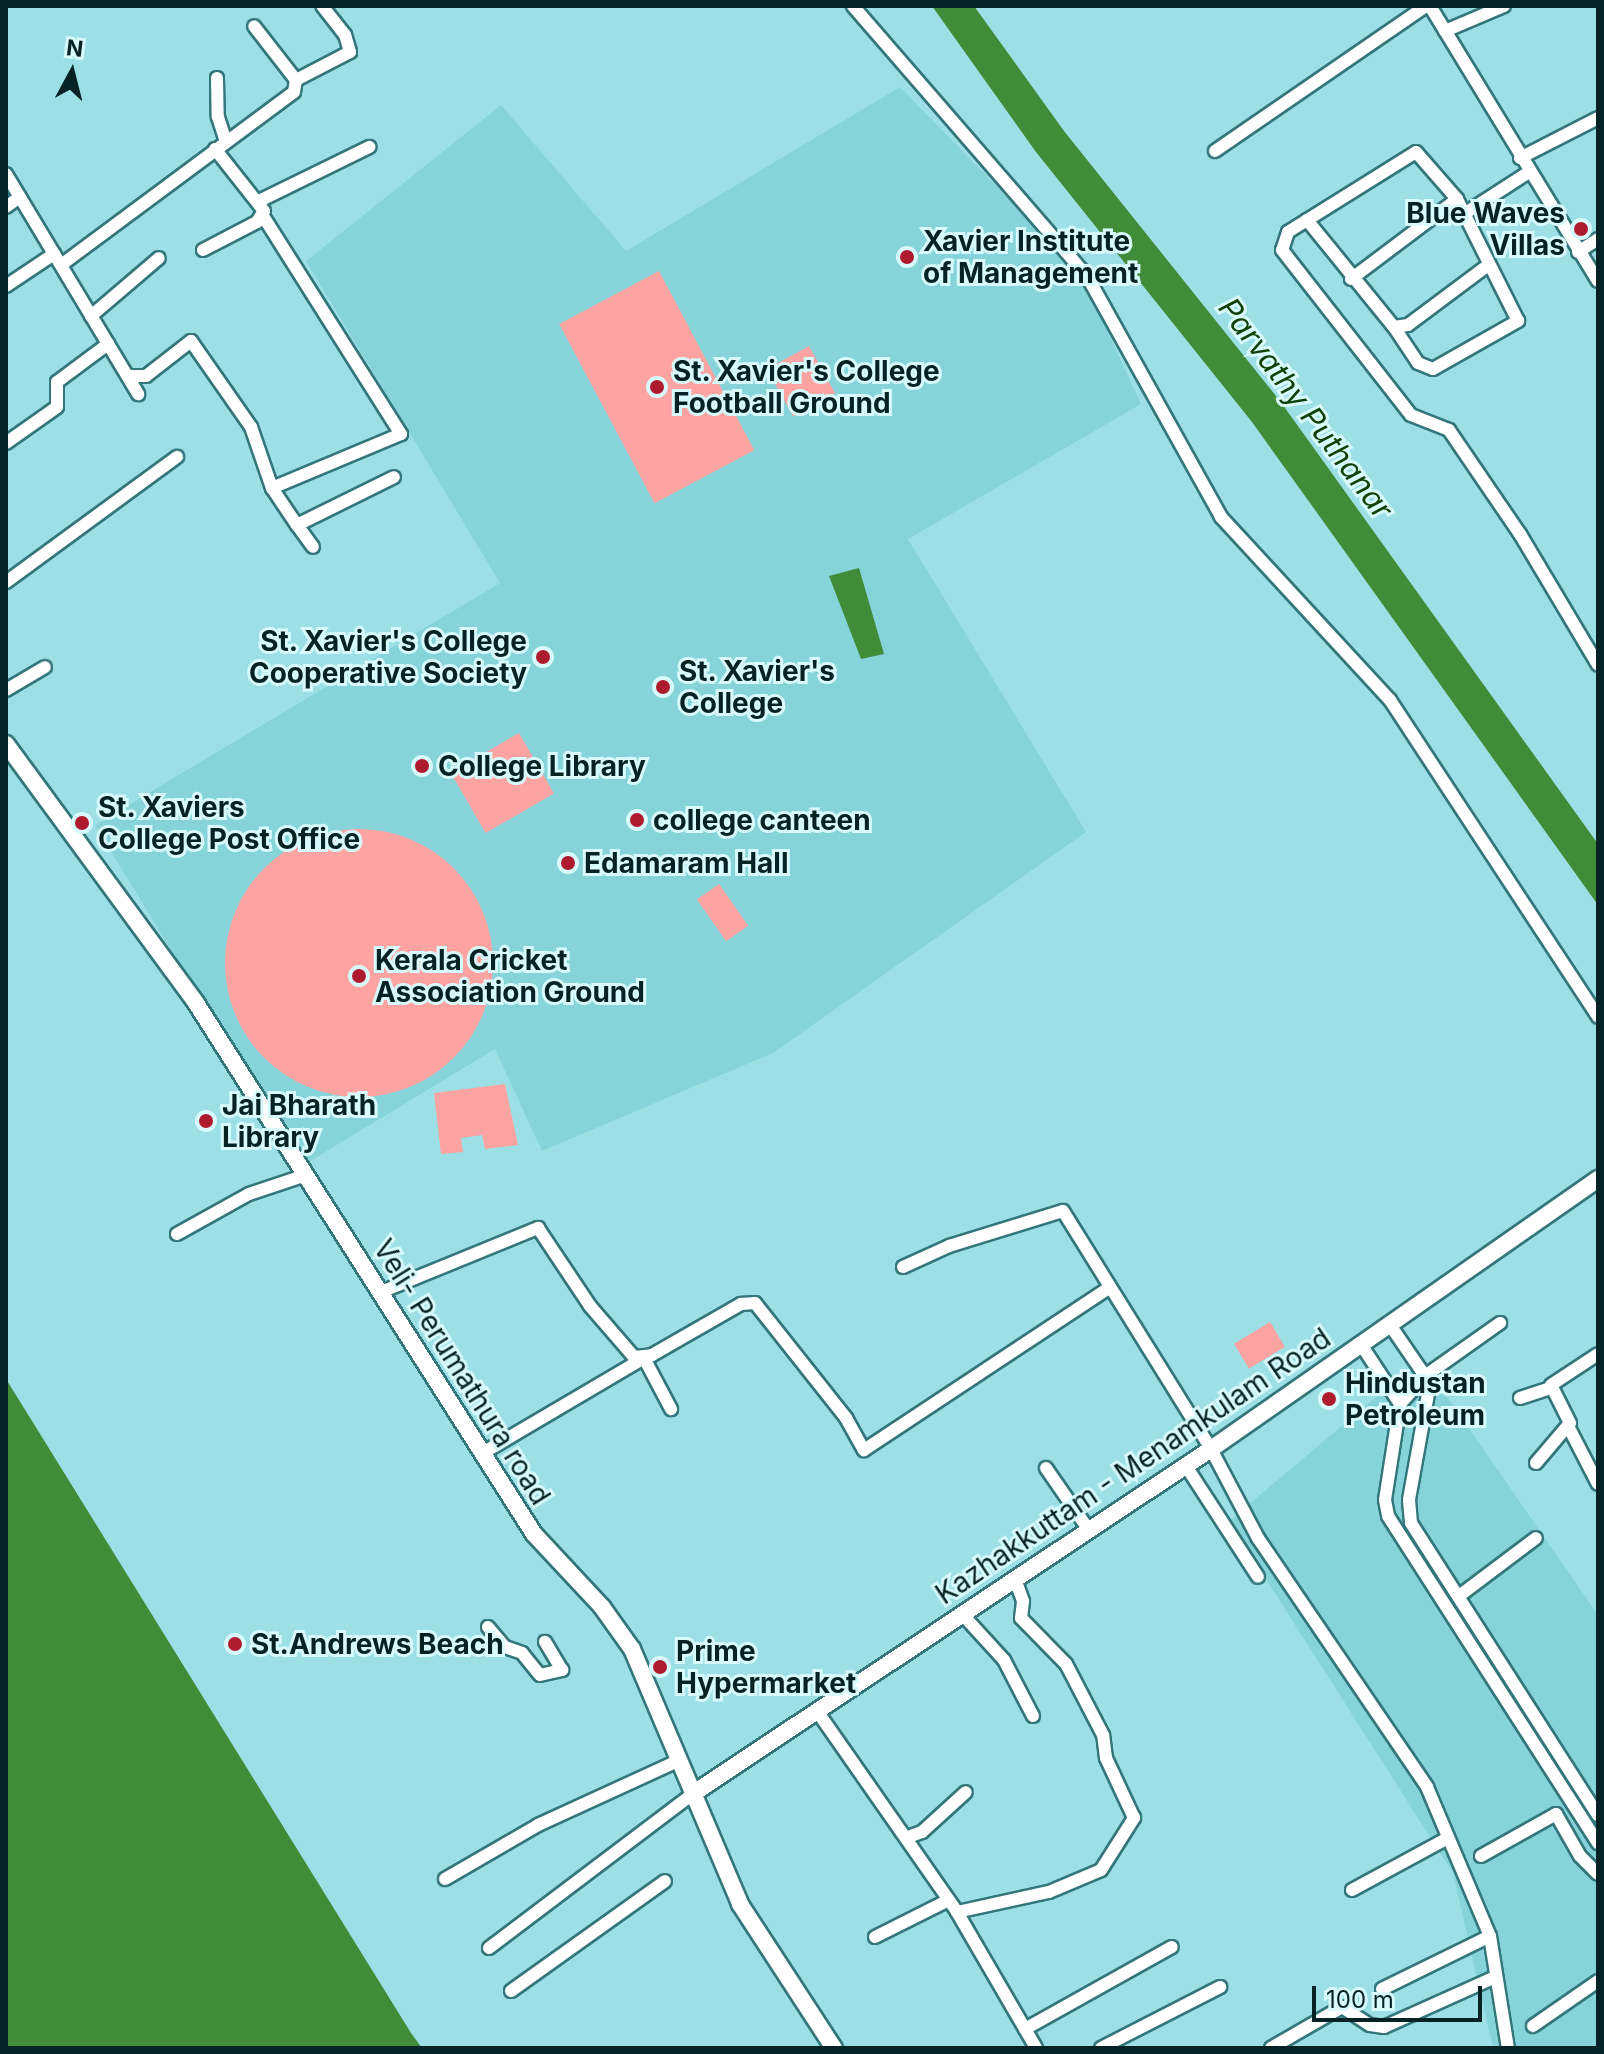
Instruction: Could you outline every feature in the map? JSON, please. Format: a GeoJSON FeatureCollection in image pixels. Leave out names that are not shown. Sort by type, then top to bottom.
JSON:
{"type":"FeatureCollection","features":[{"type":"Feature","properties":{"kind":"main road","name":"Veli- Perumathura road"},"geometry":{"type":"LineString","coordinates":[[6,744],[196,1003],[534,1534],[602,1607],[632,1649],[740,1904],[834,2048]]}},
{"type":"Feature","properties":{"kind":"main road","name":"Kazhakkuttam - Menamkulam Road"},"geometry":{"type":"LineString","coordinates":[[694,1793],[1186,1466],[1598,1179]]}},
{"type":"Feature","properties":{"kind":"street"},"geometry":{"type":"LineString","coordinates":[[6,286],[57,259],[289,97],[296,80],[350,52],[322,6]]}},
{"type":"Feature","properties":{"kind":"street"},"geometry":{"type":"LineString","coordinates":[[853,6],[1087,276],[1221,517],[1390,700],[1598,1017]]}},
{"type":"Feature","properties":{"kind":"street"},"geometry":{"type":"LineString","coordinates":[[1215,151],[1428,6],[1598,281]]}},
{"type":"Feature","properties":{"kind":"street"},"geometry":{"type":"LineString","coordinates":[[1445,31],[1504,6]]}},
{"type":"Feature","properties":{"kind":"street"},"geometry":{"type":"LineString","coordinates":[[254,26],[296,80]]}},
{"type":"Feature","properties":{"kind":"street"},"geometry":{"type":"LineString","coordinates":[[217,78],[221,145],[259,201],[263,216],[401,434],[272,488]]}},
{"type":"Feature","properties":{"kind":"street"},"geometry":{"type":"LineString","coordinates":[[1520,158],[1598,118]]}},
{"type":"Feature","properties":{"kind":"street"},"geometry":{"type":"LineString","coordinates":[[259,201],[369,147]]}},
{"type":"Feature","properties":{"kind":"street"},"geometry":{"type":"LineString","coordinates":[[1307,220],[1351,279],[1394,327],[1418,363],[1433,369],[1518,321],[1487,266],[1457,199],[1423,155],[1408,153],[1307,220],[1282,240],[1286,259],[1411,415],[1449,430],[1520,534],[1598,665]]}},
{"type":"Feature","properties":{"kind":"street"},"geometry":{"type":"LineString","coordinates":[[1464,214],[1529,172]]}},
{"type":"Feature","properties":{"kind":"street"},"geometry":{"type":"LineString","coordinates":[[6,174],[138,394]]}},
{"type":"Feature","properties":{"kind":"street"},"geometry":{"type":"LineString","coordinates":[[6,207],[20,197]]}},
{"type":"Feature","properties":{"kind":"street"},"geometry":{"type":"LineString","coordinates":[[1351,279],[1457,199]]}},
{"type":"Feature","properties":{"kind":"street"},"geometry":{"type":"LineString","coordinates":[[203,250],[263,216]]}},
{"type":"Feature","properties":{"kind":"street"},"geometry":{"type":"LineString","coordinates":[[1578,252],[1598,239]]}},
{"type":"Feature","properties":{"kind":"street"},"geometry":{"type":"LineString","coordinates":[[91,316],[159,258]]}},
{"type":"Feature","properties":{"kind":"street"},"geometry":{"type":"LineString","coordinates":[[1394,327],[1408,325],[1487,266]]}},
{"type":"Feature","properties":{"kind":"street"},"geometry":{"type":"LineString","coordinates":[[128,376],[146,376],[191,341],[251,427],[272,488],[313,547]]}},
{"type":"Feature","properties":{"kind":"street"},"geometry":{"type":"LineString","coordinates":[[6,443],[57,407],[61,399],[57,382],[108,344]]}},
{"type":"Feature","properties":{"kind":"street"},"geometry":{"type":"LineString","coordinates":[[6,582],[177,457]]}},
{"type":"Feature","properties":{"kind":"street"},"geometry":{"type":"LineString","coordinates":[[297,525],[394,477]]}},
{"type":"Feature","properties":{"kind":"street"},"geometry":{"type":"LineString","coordinates":[[6,690],[45,667]]}},
{"type":"Feature","properties":{"kind":"street"},"geometry":{"type":"LineString","coordinates":[[177,1234],[249,1194],[306,1175]]}},
{"type":"Feature","properties":{"kind":"street"},"geometry":{"type":"LineString","coordinates":[[903,1267],[949,1246],[1063,1211],[1211,1449],[1258,1538],[1427,1787],[1446,1839],[1490,1936],[1508,2048]]}},
{"type":"Feature","properties":{"kind":"street"},"geometry":{"type":"LineString","coordinates":[[381,1292],[538,1228],[590,1306],[629,1353],[644,1358],[671,1409]]}},
{"type":"Feature","properties":{"kind":"street"},"geometry":{"type":"LineString","coordinates":[[481,1454],[741,1304],[755,1303],[846,1418],[859,1448],[870,1450],[1110,1287]]}},
{"type":"Feature","properties":{"kind":"street"},"geometry":{"type":"LineString","coordinates":[[1500,1323],[1425,1376],[1400,1404],[1385,1500],[1388,1516],[1598,1843]]}},
{"type":"Feature","properties":{"kind":"street"},"geometry":{"type":"LineString","coordinates":[[1390,1325],[1425,1376],[1428,1394],[1410,1514],[1598,1815]]}},
{"type":"Feature","properties":{"kind":"street"},"geometry":{"type":"LineString","coordinates":[[1360,1343],[1400,1404]]}},
{"type":"Feature","properties":{"kind":"street"},"geometry":{"type":"LineString","coordinates":[[1520,1398],[1551,1388],[1598,1354]]}},
{"type":"Feature","properties":{"kind":"street"},"geometry":{"type":"LineString","coordinates":[[1551,1388],[1598,1484]]}},
{"type":"Feature","properties":{"kind":"street"},"geometry":{"type":"LineString","coordinates":[[1536,1463],[1568,1426]]}},
{"type":"Feature","properties":{"kind":"street"},"geometry":{"type":"LineString","coordinates":[[1186,1466],[1258,1577]]}},
{"type":"Feature","properties":{"kind":"street"},"geometry":{"type":"LineString","coordinates":[[1046,1468],[1089,1530]]}},
{"type":"Feature","properties":{"kind":"street"},"geometry":{"type":"LineString","coordinates":[[1459,1596],[1536,1538]]}},
{"type":"Feature","properties":{"kind":"street"},"geometry":{"type":"LineString","coordinates":[[957,1912],[1049,1892],[1101,1870],[1134,1818],[1106,1758],[1103,1735],[1066,1664],[1021,1618],[1023,1601],[1015,1579]]}},
{"type":"Feature","properties":{"kind":"street"},"geometry":{"type":"LineString","coordinates":[[962,1614],[1004,1660],[1033,1716]]}},
{"type":"Feature","properties":{"kind":"street"},"geometry":{"type":"LineString","coordinates":[[488,1627],[505,1647],[522,1653],[540,1675],[562,1670],[545,1642]]}},
{"type":"Feature","properties":{"kind":"street"},"geometry":{"type":"LineString","coordinates":[[1465,1639],[1480,1629]]}},
{"type":"Feature","properties":{"kind":"street"},"geometry":{"type":"LineString","coordinates":[[817,1711],[908,1837],[957,1912],[1036,2048]]}},
{"type":"Feature","properties":{"kind":"street"},"geometry":{"type":"LineString","coordinates":[[445,1879],[538,1825],[680,1760]]}},
{"type":"Feature","properties":{"kind":"street"},"geometry":{"type":"LineString","coordinates":[[908,1837],[922,1832],[966,1792]]}},
{"type":"Feature","properties":{"kind":"street"},"geometry":{"type":"LineString","coordinates":[[489,1948],[694,1793]]}},
{"type":"Feature","properties":{"kind":"street"},"geometry":{"type":"LineString","coordinates":[[1481,1856],[1556,1814],[1580,1856],[1598,1874]]}},
{"type":"Feature","properties":{"kind":"street"},"geometry":{"type":"LineString","coordinates":[[1352,1890],[1446,1839]]}},
{"type":"Feature","properties":{"kind":"street"},"geometry":{"type":"LineString","coordinates":[[511,1991],[665,1881]]}},
{"type":"Feature","properties":{"kind":"street"},"geometry":{"type":"LineString","coordinates":[[875,1937],[947,1901]]}},
{"type":"Feature","properties":{"kind":"street"},"geometry":{"type":"LineString","coordinates":[[1382,1989],[1490,1936]]}},
{"type":"Feature","properties":{"kind":"street"},"geometry":{"type":"LineString","coordinates":[[1025,2029],[1172,1947]]}},
{"type":"Feature","properties":{"kind":"street"},"geometry":{"type":"LineString","coordinates":[[1271,2048],[1342,2007],[1370,2025],[1384,2027],[1495,1977]]}},
{"type":"Feature","properties":{"kind":"street"},"geometry":{"type":"LineString","coordinates":[[1533,2026],[1598,1981]]}},
{"type":"Feature","properties":{"kind":"street"},"geometry":{"type":"LineString","coordinates":[[1101,2048],[1220,1987]]}},
{"type":"Feature","properties":{"kind":"shaded area"},"geometry":{"type":"Polygon","coordinates":[[[932,6],[974,6],[1064,131],[1280,401],[1598,844],[1598,905],[1252,422],[1036,152],[932,6]]]}},
{"type":"Feature","properties":{"kind":"shaded area","name":"St. Xavier's College"},"geometry":{"type":"Polygon","coordinates":[[[900,87],[1081,273],[1141,404],[908,539],[1086,832],[773,1053],[542,1151],[495,1049],[302,1166],[95,825],[500,583],[306,261],[501,105],[626,251],[900,87]]]}},
{"type":"Feature","properties":{"kind":"shaded area","name":"St. Xavier's College Football Ground"},"geometry":{"type":"Polygon","coordinates":[[[659,271],[754,450],[655,503],[559,324],[659,271]]]}},
{"type":"Feature","properties":{"kind":"shaded area"},"geometry":{"type":"Polygon","coordinates":[[[809,346],[835,393],[793,417],[767,369],[809,346]]]}},
{"type":"Feature","properties":{"kind":"shaded area"},"geometry":{"type":"Polygon","coordinates":[[[859,568],[884,654],[861,659],[829,576],[859,568]]]}},
{"type":"Feature","properties":{"kind":"shaded area"},"geometry":{"type":"Polygon","coordinates":[[[519,733],[554,794],[486,833],[451,772],[519,733]]]}},
{"type":"Feature","properties":{"kind":"shaded area","name":"Kerala Cricket Association Ground"},"geometry":{"type":"Polygon","coordinates":[[[359,829],[398,835],[422,845],[444,860],[462,878],[477,900],[487,924],[493,963],[487,1002],[477,1026],[462,1048],[444,1066],[422,1081],[398,1091],[359,1097],[320,1091],[296,1081],[274,1066],[256,1048],[241,1026],[231,1002],[225,963],[231,924],[241,900],[256,878],[274,860],[296,845],[320,835],[359,829]]]}},
{"type":"Feature","properties":{"kind":"shaded area"},"geometry":{"type":"Polygon","coordinates":[[[719,884],[748,926],[726,941],[697,899],[719,884]]]}},
{"type":"Feature","properties":{"kind":"shaded area"},"geometry":{"type":"Polygon","coordinates":[[[505,1084],[518,1145],[485,1149],[482,1135],[461,1138],[463,1152],[441,1154],[434,1093],[505,1084]]]}},
{"type":"Feature","properties":{"kind":"shaded area"},"geometry":{"type":"Polygon","coordinates":[[[1270,1322],[1285,1347],[1249,1368],[1234,1344],[1270,1322]]]}},
{"type":"Feature","properties":{"kind":"shaded area"},"geometry":{"type":"Polygon","coordinates":[[[1421,1359],[1598,1615],[1598,2048],[1493,2048],[1453,1873],[1229,1521],[1421,1359]]]}},
{"type":"Feature","properties":{"kind":"shaded area"},"geometry":{"type":"Polygon","coordinates":[[[6,1379],[411,2033],[422,2048],[6,2048],[6,1379]]]}},
{"type":"Feature","properties":{"kind":"place","name":"Blue Waves Villas"},"geometry":{"type":"Point","coordinates":[1581,229]}},
{"type":"Feature","properties":{"kind":"place","name":"Xavier Institute of Management"},"geometry":{"type":"Point","coordinates":[907,257]}},
{"type":"Feature","properties":{"kind":"place","name":"St. Xavier's College Football Ground"},"geometry":{"type":"Point","coordinates":[657,387]}},
{"type":"Feature","properties":{"kind":"place","name":"St. Xavier's College Cooperative Society"},"geometry":{"type":"Point","coordinates":[543,657]}},
{"type":"Feature","properties":{"kind":"place","name":"St. Xavier's College"},"geometry":{"type":"Point","coordinates":[663,687]}},
{"type":"Feature","properties":{"kind":"place","name":"College Library"},"geometry":{"type":"Point","coordinates":[422,766]}},
{"type":"Feature","properties":{"kind":"place","name":"college canteen"},"geometry":{"type":"Point","coordinates":[637,820]}},
{"type":"Feature","properties":{"kind":"place","name":"St. Xaviers College Post Office"},"geometry":{"type":"Point","coordinates":[82,823]}},
{"type":"Feature","properties":{"kind":"place","name":"Edamaram Hall"},"geometry":{"type":"Point","coordinates":[568,863]}},
{"type":"Feature","properties":{"kind":"place","name":"Kerala Cricket Association Ground"},"geometry":{"type":"Point","coordinates":[359,976]}},
{"type":"Feature","properties":{"kind":"place","name":"Jai Bharath Library"},"geometry":{"type":"Point","coordinates":[206,1121]}},
{"type":"Feature","properties":{"kind":"place","name":"Hindustan Petroleum"},"geometry":{"type":"Point","coordinates":[1329,1399]}},
{"type":"Feature","properties":{"kind":"place","name":"St.Andrews Beach"},"geometry":{"type":"Point","coordinates":[235,1644]}},
{"type":"Feature","properties":{"kind":"place","name":"Prime Hypermarket"},"geometry":{"type":"Point","coordinates":[660,1667]}},
{"type":"Feature","properties":{"kind":"water label","name":"Parvathy Puthanar"},"geometry":{"type":"Point","coordinates":[1306,408]}}]}
